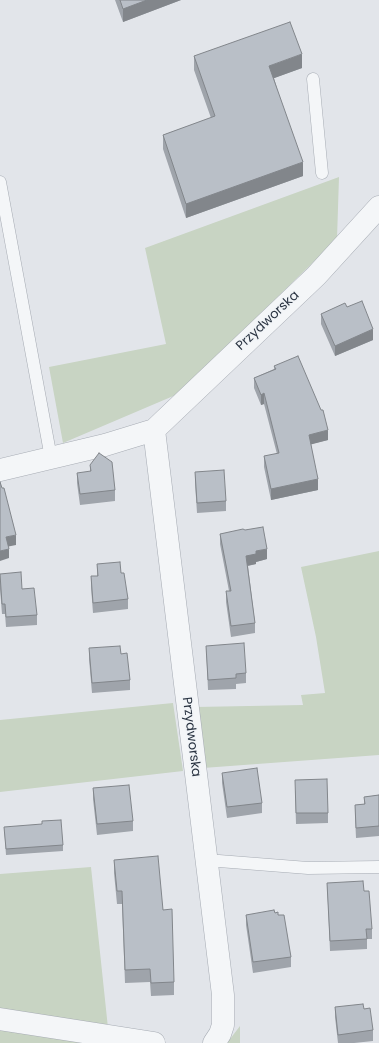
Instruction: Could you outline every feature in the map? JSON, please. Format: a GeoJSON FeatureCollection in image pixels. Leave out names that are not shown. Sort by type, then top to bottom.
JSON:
{"type":"FeatureCollection","features":[{"type":"Feature","properties":{"kind":"street","name":"Przydworska"},"geometry":{"type":"LineString","coordinates":[[0,470],[105,445],[154,430],[316,276],[379,208]]}},
{"type":"Feature","properties":{"kind":"street","name":"Przydworska"},"geometry":{"type":"LineString","coordinates":[[154,430],[223,995],[223,1025],[220,1034],[214,1043]]}},
{"type":"Feature","properties":{"kind":"street"},"geometry":{"type":"LineString","coordinates":[[0,1019],[154,1043]]}},
{"type":"Feature","properties":{"kind":"lane"},"geometry":{"type":"LineString","coordinates":[[313,79],[322,173]]}},
{"type":"Feature","properties":{"kind":"lane"},"geometry":{"type":"LineString","coordinates":[[0,182],[51,458]]}},
{"type":"Feature","properties":{"kind":"lane"},"geometry":{"type":"LineString","coordinates":[[206,860],[308,868],[379,867]]}},
{"type":"Feature","properties":{"kind":"green space"},"geometry":{"type":"Polygon","coordinates":[[[339,177],[337,239],[178,394],[63,443],[49,367],[166,344],[145,248],[339,177]]]}},
{"type":"Feature","properties":{"kind":"green space"},"geometry":{"type":"Polygon","coordinates":[[[379,551],[379,755],[203,768],[195,707],[303,705],[301,695],[325,693],[316,637],[301,567],[379,551]]]}},
{"type":"Feature","properties":{"kind":"green space"},"geometry":{"type":"Polygon","coordinates":[[[173,703],[183,771],[0,792],[0,720],[173,703]]]}},
{"type":"Feature","properties":{"kind":"green space"},"geometry":{"type":"Polygon","coordinates":[[[91,867],[108,1028],[0,1010],[0,874],[91,867]]]}},
{"type":"Feature","properties":{"kind":"green space"},"geometry":{"type":"Polygon","coordinates":[[[0,1025],[106,1043],[0,1043],[0,1025]]]}},
{"type":"Feature","properties":{"kind":"green space"},"geometry":{"type":"Polygon","coordinates":[[[240,1026],[240,1043],[227,1043],[240,1026]]]}},
{"type":"Feature","properties":{"kind":"building"},"geometry":{"type":"Polygon","coordinates":[[[120,0],[147,0],[123,9],[120,0]]]}},
{"type":"Feature","properties":{"kind":"building"},"geometry":{"type":"Polygon","coordinates":[[[290,22],[302,54],[269,66],[303,162],[186,204],[163,135],[215,116],[194,56],[290,22]]]}},
{"type":"Feature","properties":{"kind":"building"},"geometry":{"type":"Polygon","coordinates":[[[362,301],[373,329],[335,346],[321,314],[345,303],[347,307],[362,301]]]}},
{"type":"Feature","properties":{"kind":"building"},"geometry":{"type":"Polygon","coordinates":[[[298,356],[321,410],[323,410],[328,430],[309,435],[318,479],[271,489],[264,456],[279,453],[264,393],[261,395],[254,378],[276,369],[274,366],[298,356]]]}},
{"type":"Feature","properties":{"kind":"building"},"geometry":{"type":"Polygon","coordinates":[[[99,453],[112,462],[115,490],[80,494],[77,473],[91,471],[90,465],[99,453]]]}},
{"type":"Feature","properties":{"kind":"building"},"geometry":{"type":"Polygon","coordinates":[[[224,470],[226,501],[197,503],[195,472],[224,470]]]}},
{"type":"Feature","properties":{"kind":"building"},"geometry":{"type":"Polygon","coordinates":[[[0,482],[2,488],[4,488],[16,535],[6,537],[9,549],[0,551],[0,482]]]}},
{"type":"Feature","properties":{"kind":"building"},"geometry":{"type":"Polygon","coordinates":[[[263,527],[267,549],[256,551],[256,554],[246,556],[255,623],[231,626],[226,591],[231,591],[220,534],[243,529],[263,527]]]}},
{"type":"Feature","properties":{"kind":"building"},"geometry":{"type":"Polygon","coordinates":[[[120,562],[121,573],[124,573],[128,599],[93,603],[91,576],[98,576],[97,564],[120,562]]]}},
{"type":"Feature","properties":{"kind":"building"},"geometry":{"type":"Polygon","coordinates":[[[21,572],[22,589],[34,588],[37,615],[6,617],[5,604],[2,604],[0,574],[21,572]]]}},
{"type":"Feature","properties":{"kind":"building"},"geometry":{"type":"Polygon","coordinates":[[[244,643],[246,673],[236,674],[236,678],[208,680],[206,646],[244,643]]]}},
{"type":"Feature","properties":{"kind":"building"},"geometry":{"type":"Polygon","coordinates":[[[120,646],[121,654],[127,653],[130,680],[92,683],[89,648],[120,646]]]}},
{"type":"Feature","properties":{"kind":"building"},"geometry":{"type":"Polygon","coordinates":[[[257,768],[262,803],[227,807],[222,773],[257,768]]]}},
{"type":"Feature","properties":{"kind":"building"},"geometry":{"type":"Polygon","coordinates":[[[327,779],[328,813],[296,813],[295,780],[327,779]]]}},
{"type":"Feature","properties":{"kind":"building"},"geometry":{"type":"Polygon","coordinates":[[[129,785],[133,821],[97,824],[93,788],[129,785]]]}},
{"type":"Feature","properties":{"kind":"building"},"geometry":{"type":"Polygon","coordinates":[[[379,795],[379,826],[356,828],[355,805],[365,804],[364,797],[379,795]]]}},
{"type":"Feature","properties":{"kind":"building"},"geometry":{"type":"Polygon","coordinates":[[[61,820],[63,845],[6,849],[4,827],[42,824],[42,821],[61,820]]]}},
{"type":"Feature","properties":{"kind":"building"},"geometry":{"type":"Polygon","coordinates":[[[158,856],[163,910],[172,909],[174,982],[151,983],[150,969],[125,970],[122,891],[117,891],[114,860],[158,856]]]}},
{"type":"Feature","properties":{"kind":"building"},"geometry":{"type":"Polygon","coordinates":[[[363,881],[364,891],[369,891],[372,929],[366,929],[367,939],[330,941],[327,883],[363,881]]]}},
{"type":"Feature","properties":{"kind":"building"},"geometry":{"type":"Polygon","coordinates":[[[274,910],[275,913],[278,912],[278,915],[284,915],[291,957],[253,962],[246,915],[274,910]]]}},
{"type":"Feature","properties":{"kind":"building"},"geometry":{"type":"Polygon","coordinates":[[[363,1004],[364,1009],[370,1008],[373,1030],[338,1035],[335,1007],[363,1004]]]}}]}
